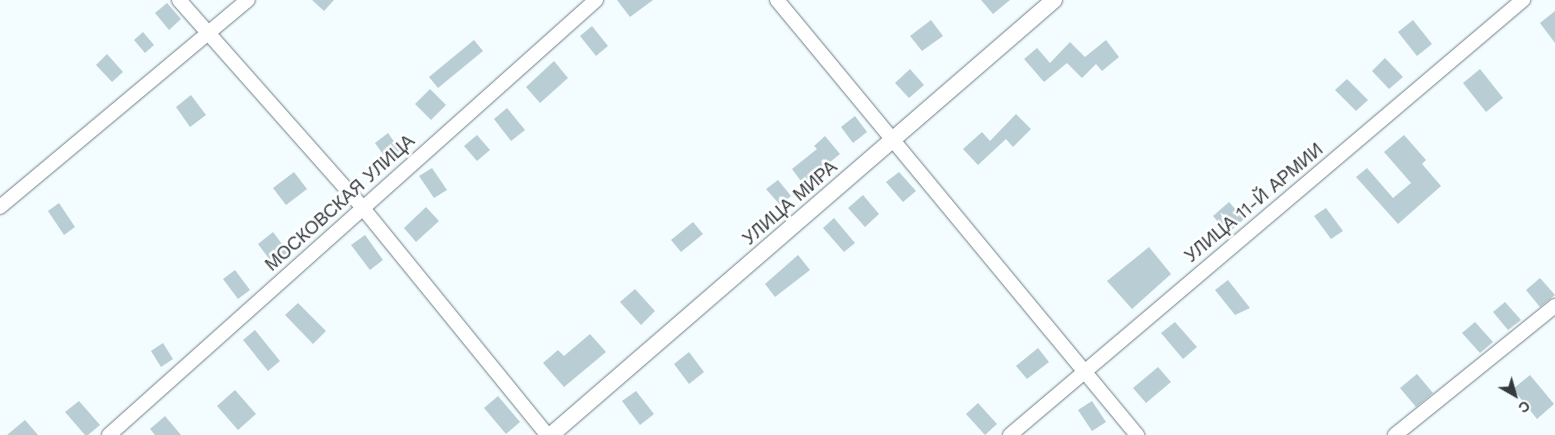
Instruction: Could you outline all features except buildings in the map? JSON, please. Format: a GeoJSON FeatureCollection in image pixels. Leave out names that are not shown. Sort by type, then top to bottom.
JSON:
{"type":"FeatureCollection","features":[{"type":"Feature","properties":{"kind":"street"},"geometry":{"type":"LineString","coordinates":[[179,0],[362,207],[547,435]]}},
{"type":"Feature","properties":{"kind":"street"},"geometry":{"type":"LineString","coordinates":[[0,207],[248,0]]}},
{"type":"Feature","properties":{"kind":"street","name":"МОСКОВСКАЯ УЛИЦА"},"geometry":{"type":"LineString","coordinates":[[109,435],[362,207],[596,0]]}},
{"type":"Feature","properties":{"kind":"street"},"geometry":{"type":"LineString","coordinates":[[777,0],[895,140],[1137,435]]}},
{"type":"Feature","properties":{"kind":"street","name":"УЛИЦА МИРА"},"geometry":{"type":"LineString","coordinates":[[551,435],[895,140],[1054,0]]}},
{"type":"Feature","properties":{"kind":"street","name":"УЛИЦА 11-Й АРМИИ"},"geometry":{"type":"LineString","coordinates":[[1010,435],[1523,0]]}},
{"type":"Feature","properties":{"kind":"street"},"geometry":{"type":"LineString","coordinates":[[1395,435],[1555,306]]}}]}
